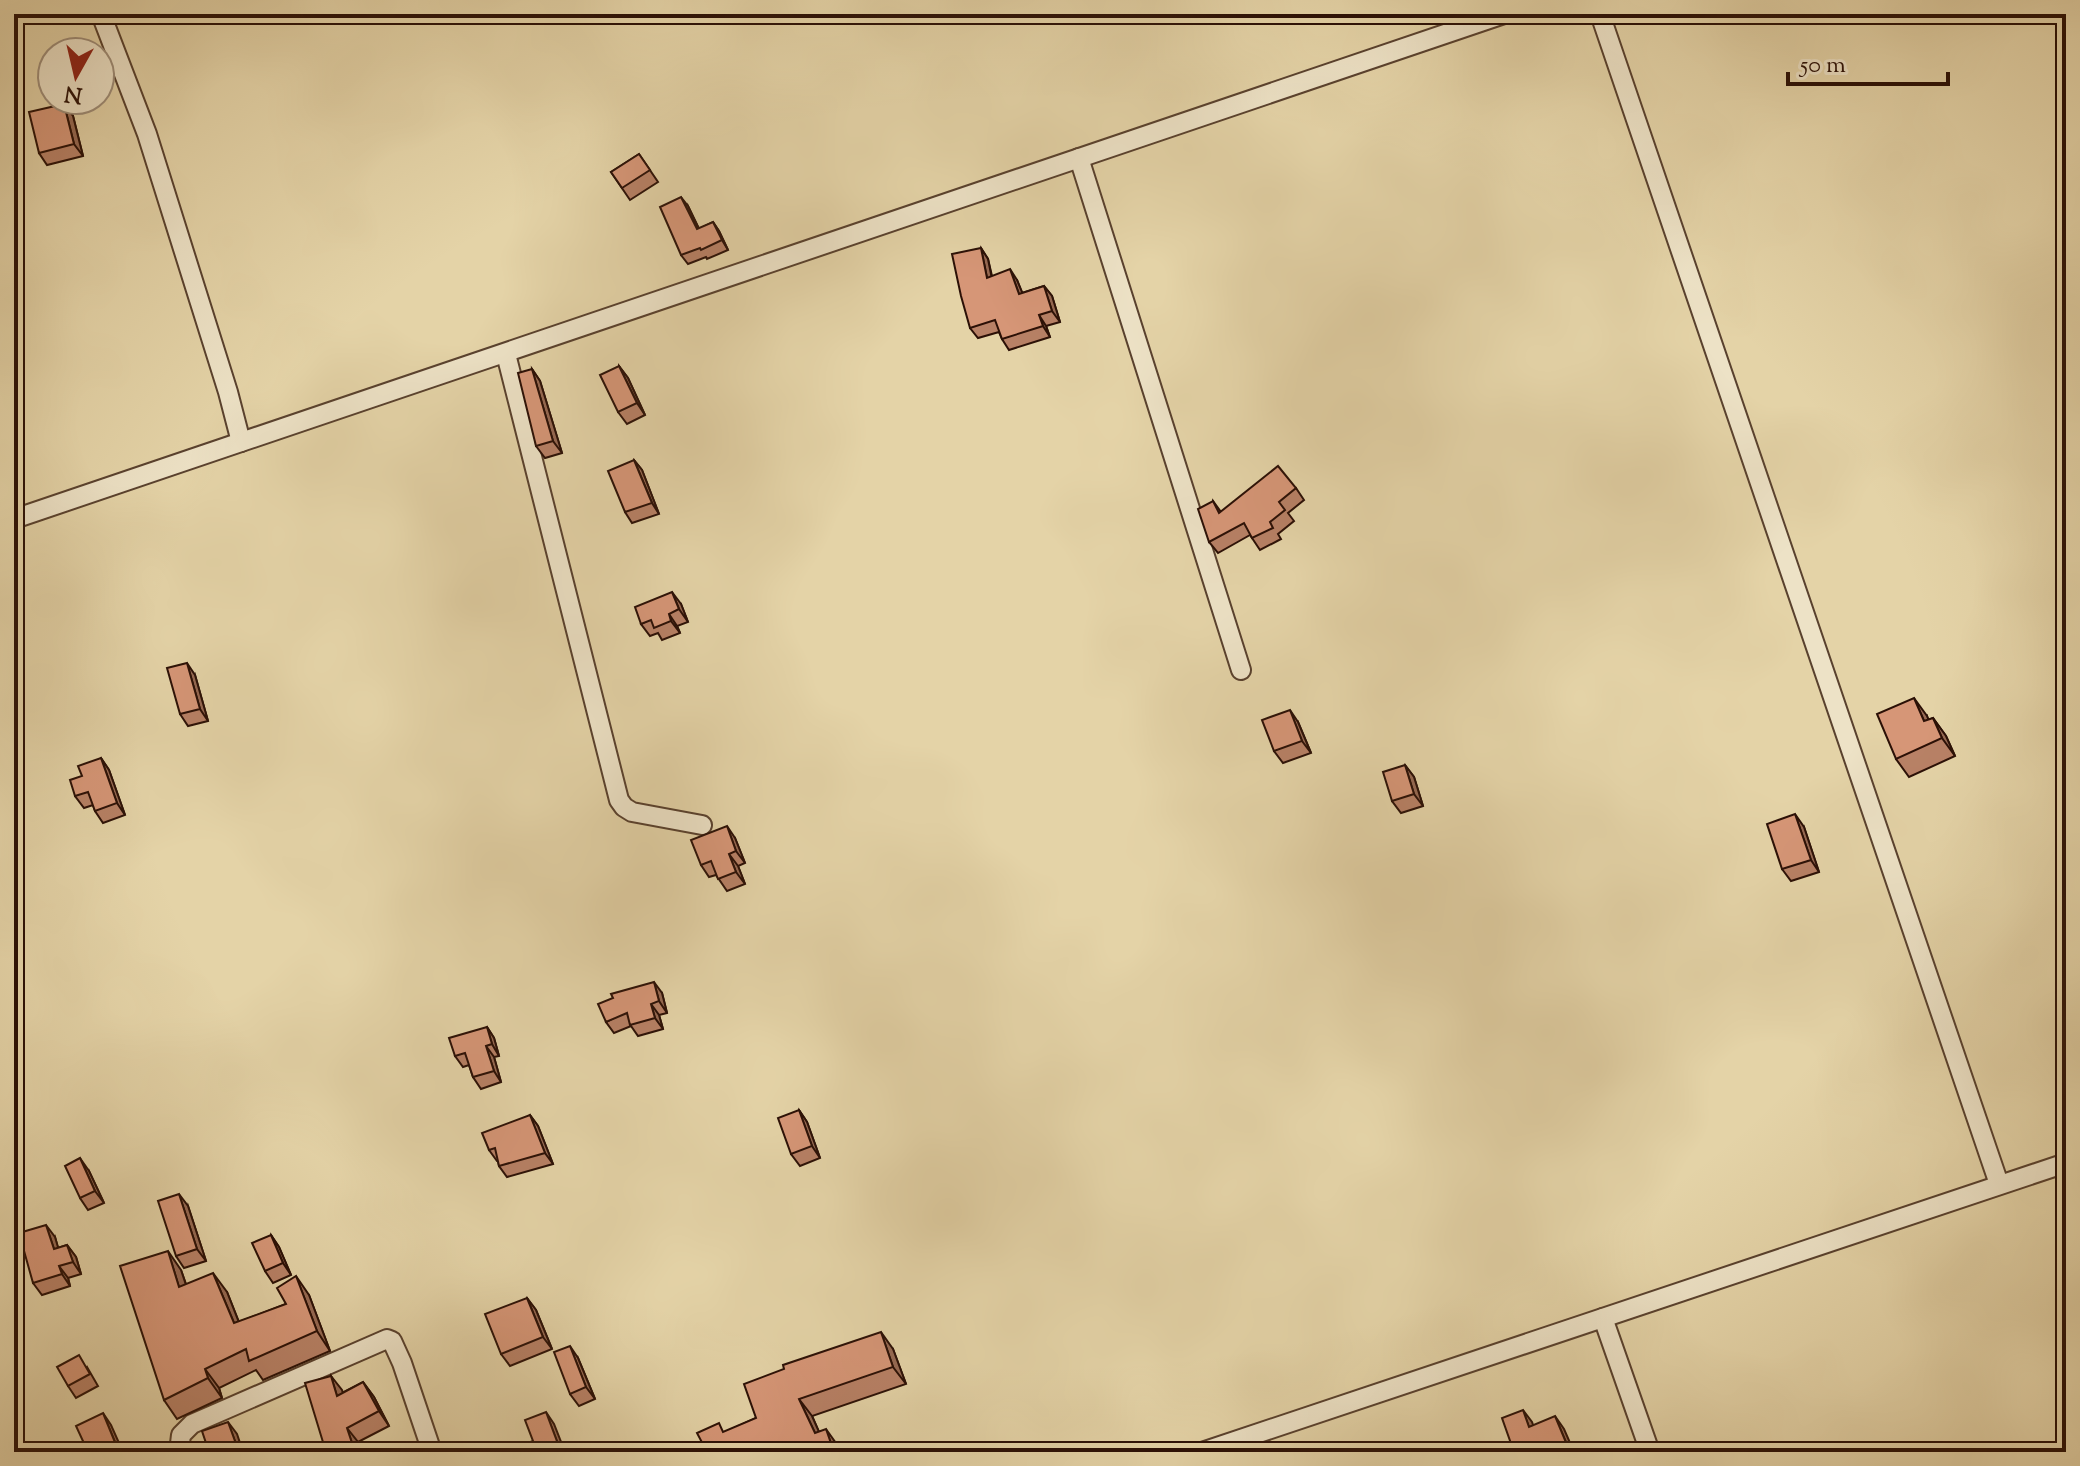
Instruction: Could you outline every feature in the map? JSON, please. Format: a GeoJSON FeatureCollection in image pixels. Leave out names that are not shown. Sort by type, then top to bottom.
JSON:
{"type":"FeatureCollection","features":[{"type":"Feature","properties":{"kind":"street"},"geometry":{"type":"LineString","coordinates":[[101,14],[147,134],[241,442]]}},
{"type":"Feature","properties":{"kind":"street"},"geometry":{"type":"LineString","coordinates":[[14,519],[1504,14]]}},
{"type":"Feature","properties":{"kind":"street"},"geometry":{"type":"LineString","coordinates":[[1600,14],[1999,1184]]}},
{"type":"Feature","properties":{"kind":"street"},"geometry":{"type":"LineString","coordinates":[[1079,158],[1241,670]]}},
{"type":"Feature","properties":{"kind":"street"},"geometry":{"type":"LineString","coordinates":[[506,354],[619,800],[632,812],[702,825]]}},
{"type":"Feature","properties":{"kind":"street"},"geometry":{"type":"LineString","coordinates":[[1202,1452],[2066,1163]]}},
{"type":"Feature","properties":{"kind":"street"},"geometry":{"type":"LineString","coordinates":[[1603,1318],[1650,1452]]}},
{"type":"Feature","properties":{"kind":"street"},"geometry":{"type":"LineString","coordinates":[[179,1452],[181,1435],[192,1424],[387,1339],[392,1341],[402,1363],[432,1452]]}},
{"type":"Feature","properties":{"kind":"building"},"geometry":{"type":"Polygon","coordinates":[[[36,110],[36,116],[67,116],[74,144],[39,153],[29,112],[36,110]]]}},
{"type":"Feature","properties":{"kind":"building"},"geometry":{"type":"Polygon","coordinates":[[[639,154],[650,170],[622,188],[611,172],[639,154]]]}},
{"type":"Feature","properties":{"kind":"building"},"geometry":{"type":"Polygon","coordinates":[[[681,197],[697,229],[713,222],[722,240],[681,255],[660,207],[681,197]]]}},
{"type":"Feature","properties":{"kind":"building"},"geometry":{"type":"Polygon","coordinates":[[[981,248],[987,278],[1010,269],[1019,294],[1044,286],[1052,311],[1039,315],[1043,326],[1002,339],[995,320],[970,328],[952,254],[981,248]]]}},
{"type":"Feature","properties":{"kind":"building"},"geometry":{"type":"Polygon","coordinates":[[[619,366],[637,403],[618,412],[600,375],[619,366]]]}},
{"type":"Feature","properties":{"kind":"building"},"geometry":{"type":"Polygon","coordinates":[[[532,369],[553,441],[536,446],[518,373],[532,369]]]}},
{"type":"Feature","properties":{"kind":"building"},"geometry":{"type":"Polygon","coordinates":[[[634,460],[652,503],[625,512],[608,471],[634,460]]]}},
{"type":"Feature","properties":{"kind":"building"},"geometry":{"type":"Polygon","coordinates":[[[1278,466],[1296,488],[1279,502],[1285,510],[1270,522],[1273,528],[1252,538],[1244,523],[1209,542],[1198,509],[1213,501],[1219,513],[1278,466]]]}},
{"type":"Feature","properties":{"kind":"building"},"geometry":{"type":"Polygon","coordinates":[[[672,592],[679,609],[669,614],[671,621],[654,628],[651,620],[641,624],[635,607],[672,592]]]}},
{"type":"Feature","properties":{"kind":"building"},"geometry":{"type":"Polygon","coordinates":[[[187,663],[200,709],[180,714],[167,668],[187,663]]]}},
{"type":"Feature","properties":{"kind":"building"},"geometry":{"type":"Polygon","coordinates":[[[1914,698],[1924,721],[1933,718],[1942,738],[1896,759],[1877,714],[1914,698]]]}},
{"type":"Feature","properties":{"kind":"building"},"geometry":{"type":"Polygon","coordinates":[[[1290,710],[1302,741],[1274,751],[1262,720],[1290,710]]]}},
{"type":"Feature","properties":{"kind":"building"},"geometry":{"type":"Polygon","coordinates":[[[101,758],[117,803],[95,811],[88,792],[75,796],[70,780],[82,776],[78,766],[101,758]]]}},
{"type":"Feature","properties":{"kind":"building"},"geometry":{"type":"Polygon","coordinates":[[[1405,765],[1414,794],[1392,801],[1383,772],[1405,765]]]}},
{"type":"Feature","properties":{"kind":"building"},"geometry":{"type":"Polygon","coordinates":[[[1795,814],[1811,860],[1782,869],[1767,824],[1795,814]]]}},
{"type":"Feature","properties":{"kind":"building"},"geometry":{"type":"Polygon","coordinates":[[[727,826],[736,851],[729,854],[736,872],[718,879],[711,861],[701,865],[691,840],[727,826]]]}},
{"type":"Feature","properties":{"kind":"building"},"geometry":{"type":"Polygon","coordinates":[[[654,982],[659,1001],[651,1004],[655,1018],[630,1025],[627,1013],[606,1022],[598,1004],[613,998],[611,994],[654,982]]]}},
{"type":"Feature","properties":{"kind":"building"},"geometry":{"type":"Polygon","coordinates":[[[487,1027],[492,1044],[486,1046],[494,1071],[473,1077],[465,1053],[455,1056],[449,1038],[487,1027]]]}},
{"type":"Feature","properties":{"kind":"building"},"geometry":{"type":"Polygon","coordinates":[[[799,1110],[812,1146],[791,1154],[778,1118],[799,1110]]]}},
{"type":"Feature","properties":{"kind":"building"},"geometry":{"type":"Polygon","coordinates":[[[530,1115],[545,1153],[499,1166],[495,1148],[489,1150],[482,1133],[530,1115]]]}},
{"type":"Feature","properties":{"kind":"building"},"geometry":{"type":"Polygon","coordinates":[[[80,1158],[95,1191],[80,1198],[65,1166],[80,1158]]]}},
{"type":"Feature","properties":{"kind":"building"},"geometry":{"type":"Polygon","coordinates":[[[179,1194],[197,1249],[176,1256],[158,1201],[179,1194]]]}},
{"type":"Feature","properties":{"kind":"building"},"geometry":{"type":"Polygon","coordinates":[[[46,1225],[54,1249],[67,1245],[73,1262],[59,1266],[62,1274],[33,1283],[19,1233],[46,1225]]]}},
{"type":"Feature","properties":{"kind":"building"},"geometry":{"type":"Polygon","coordinates":[[[271,1235],[283,1263],[265,1271],[252,1243],[271,1235]]]}},
{"type":"Feature","properties":{"kind":"building"},"geometry":{"type":"Polygon","coordinates":[[[168,1251],[179,1287],[213,1273],[234,1323],[286,1304],[277,1288],[296,1276],[317,1331],[249,1361],[246,1349],[205,1369],[208,1378],[164,1400],[120,1266],[168,1251]]]}},
{"type":"Feature","properties":{"kind":"building"},"geometry":{"type":"Polygon","coordinates":[[[527,1298],[543,1337],[501,1354],[485,1314],[527,1298]]]}},
{"type":"Feature","properties":{"kind":"building"},"geometry":{"type":"Polygon","coordinates":[[[881,1332],[893,1367],[799,1399],[815,1433],[826,1429],[834,1452],[792,1452],[789,1443],[768,1452],[707,1452],[697,1433],[719,1423],[723,1432],[756,1418],[744,1384],[784,1369],[783,1365],[881,1332]]]}},
{"type":"Feature","properties":{"kind":"building"},"geometry":{"type":"Polygon","coordinates":[[[570,1346],[586,1387],[570,1394],[554,1352],[570,1346]]]}},
{"type":"Feature","properties":{"kind":"building"},"geometry":{"type":"Polygon","coordinates":[[[79,1355],[90,1374],[68,1386],[57,1367],[79,1355]]]}},
{"type":"Feature","properties":{"kind":"building"},"geometry":{"type":"Polygon","coordinates":[[[331,1376],[337,1396],[363,1382],[379,1411],[347,1428],[355,1452],[326,1452],[305,1383],[331,1376]]]}},
{"type":"Feature","properties":{"kind":"building"},"geometry":{"type":"Polygon","coordinates":[[[1523,1410],[1529,1427],[1555,1416],[1570,1452],[1514,1452],[1502,1418],[1523,1410]]]}},
{"type":"Feature","properties":{"kind":"building"},"geometry":{"type":"Polygon","coordinates":[[[546,1412],[561,1452],[520,1452],[518,1447],[533,1441],[525,1420],[546,1412]]]}},
{"type":"Feature","properties":{"kind":"building"},"geometry":{"type":"Polygon","coordinates":[[[103,1413],[119,1452],[88,1452],[76,1426],[103,1413]]]}},
{"type":"Feature","properties":{"kind":"building"},"geometry":{"type":"Polygon","coordinates":[[[228,1422],[239,1452],[209,1452],[202,1431],[228,1422]]]}},
{"type":"Feature","properties":{"kind":"building"},"geometry":{"type":"Polygon","coordinates":[[[300,1444],[304,1452],[292,1452],[290,1447],[300,1444]]]}}]}
